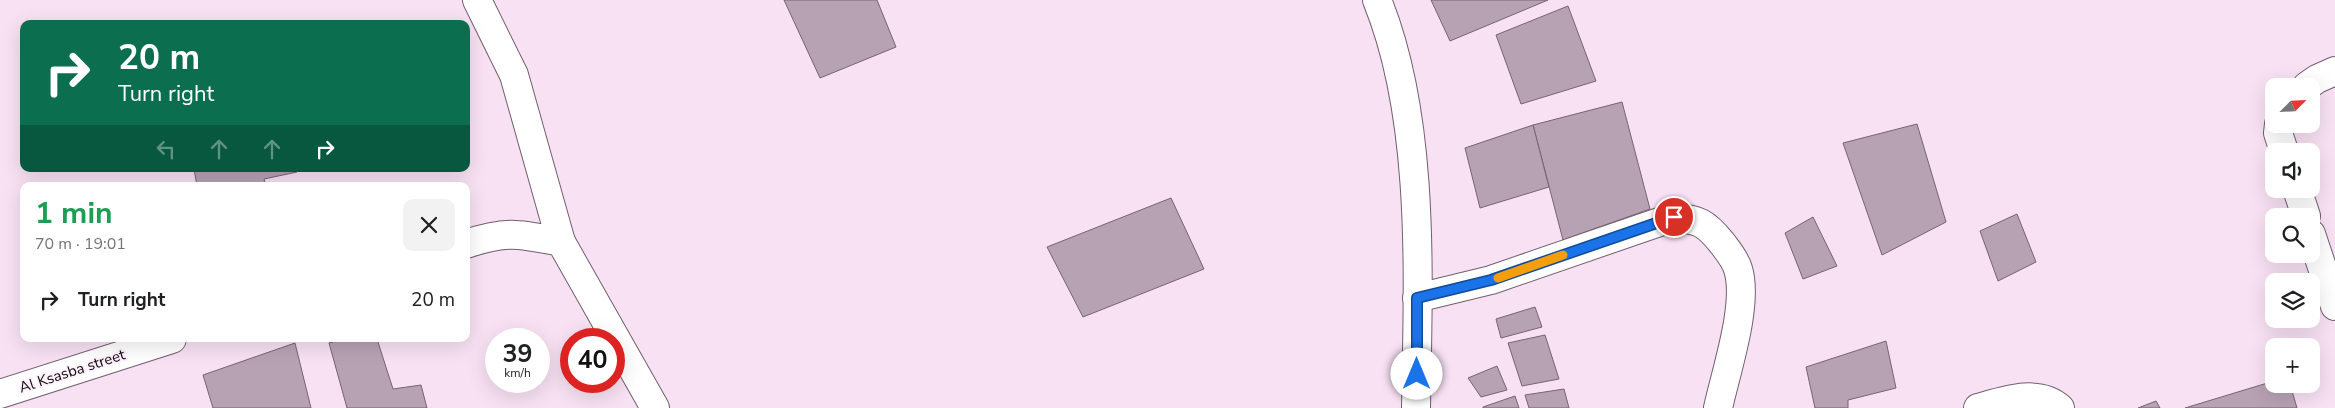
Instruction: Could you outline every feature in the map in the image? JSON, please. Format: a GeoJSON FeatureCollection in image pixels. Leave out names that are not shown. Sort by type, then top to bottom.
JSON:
{"type":"FeatureCollection","features":[{"type":"Feature","properties":{"kind":"street"},"geometry":{"type":"LineString","coordinates":[[477,0],[514,75],[561,242],[655,408]]}},
{"type":"Feature","properties":{"kind":"street"},"geometry":{"type":"LineString","coordinates":[[1377,0],[1396,63],[1409,124],[1417,243],[1416,408]]}},
{"type":"Feature","properties":{"kind":"street"},"geometry":{"type":"LineString","coordinates":[[2319,78],[2335,71]]}},
{"type":"Feature","properties":{"kind":"street"},"geometry":{"type":"LineString","coordinates":[[1417,298],[1491,280],[1674,217],[1696,220],[1715,234],[1731,254],[1738,269],[1741,301],[1718,408]]}},
{"type":"Feature","properties":{"kind":"street"},"geometry":{"type":"LineString","coordinates":[[470,243],[491,235],[518,233],[561,242]]}},
{"type":"Feature","properties":{"kind":"street"},"geometry":{"type":"LineString","coordinates":[[2320,261],[2335,306]]}},
{"type":"Feature","properties":{"kind":"street","name":"Al Ksasba street"},"geometry":{"type":"LineString","coordinates":[[0,394],[163,342]]}},
{"type":"Feature","properties":{"kind":"street"},"geometry":{"type":"LineString","coordinates":[[1978,408],[2007,400],[2034,397],[2052,401],[2060,408]]}},
{"type":"Feature","properties":{"kind":"building"},"geometry":{"type":"Polygon","coordinates":[[[784,0],[877,0],[896,47],[820,78],[784,0]]]}},
{"type":"Feature","properties":{"kind":"building"},"geometry":{"type":"Polygon","coordinates":[[[1431,0],[1548,0],[1450,41],[1431,0]]]}},
{"type":"Feature","properties":{"kind":"building"},"geometry":{"type":"Polygon","coordinates":[[[1568,6],[1596,81],[1521,104],[1496,35],[1568,6]]]}},
{"type":"Feature","properties":{"kind":"building"},"geometry":{"type":"Polygon","coordinates":[[[1622,102],[1650,209],[1563,240],[1533,125],[1622,102]]]}},
{"type":"Feature","properties":{"kind":"building"},"geometry":{"type":"Polygon","coordinates":[[[1917,124],[1946,222],[1882,255],[1843,143],[1917,124]]]}},
{"type":"Feature","properties":{"kind":"building"},"geometry":{"type":"Polygon","coordinates":[[[1533,125],[1549,187],[1480,208],[1465,148],[1533,125]]]}},
{"type":"Feature","properties":{"kind":"building"},"geometry":{"type":"Polygon","coordinates":[[[195,172],[297,172],[264,179],[265,182],[196,182],[195,172]]]}},
{"type":"Feature","properties":{"kind":"building"},"geometry":{"type":"Polygon","coordinates":[[[1171,198],[1204,269],[1083,317],[1047,247],[1171,198]]]}},
{"type":"Feature","properties":{"kind":"building"},"geometry":{"type":"Polygon","coordinates":[[[2017,214],[2036,262],[1998,281],[1980,231],[2017,214]]]}},
{"type":"Feature","properties":{"kind":"building"},"geometry":{"type":"Polygon","coordinates":[[[1813,217],[1837,266],[1803,279],[1785,233],[1813,217]]]}},
{"type":"Feature","properties":{"kind":"building"},"geometry":{"type":"Polygon","coordinates":[[[1535,307],[1542,327],[1501,338],[1496,319],[1535,307]]]}},
{"type":"Feature","properties":{"kind":"building"},"geometry":{"type":"Polygon","coordinates":[[[1545,335],[1559,379],[1522,386],[1508,343],[1545,335]]]}},
{"type":"Feature","properties":{"kind":"building"},"geometry":{"type":"Polygon","coordinates":[[[1886,341],[1896,388],[1848,400],[1848,408],[1815,408],[1806,367],[1886,341]]]}},
{"type":"Feature","properties":{"kind":"building"},"geometry":{"type":"Polygon","coordinates":[[[378,342],[393,389],[421,385],[427,408],[347,408],[329,343],[378,342]]]}},
{"type":"Feature","properties":{"kind":"building"},"geometry":{"type":"Polygon","coordinates":[[[295,343],[311,408],[213,408],[203,375],[295,343]]]}},
{"type":"Feature","properties":{"kind":"building"},"geometry":{"type":"Polygon","coordinates":[[[1497,366],[1507,390],[1481,397],[1468,378],[1497,366]]]}},
{"type":"Feature","properties":{"kind":"building"},"geometry":{"type":"Polygon","coordinates":[[[2265,384],[2265,393],[2293,393],[2297,408],[2185,408],[2265,384]]]}},
{"type":"Feature","properties":{"kind":"building"},"geometry":{"type":"Polygon","coordinates":[[[1564,389],[1569,408],[1529,408],[1525,395],[1564,389]]]}},
{"type":"Feature","properties":{"kind":"building"},"geometry":{"type":"Polygon","coordinates":[[[1515,396],[1519,408],[1483,408],[1483,407],[1515,396]]]}},
{"type":"Feature","properties":{"kind":"building"},"geometry":{"type":"Polygon","coordinates":[[[2156,401],[2160,408],[2138,408],[2156,401]]]}},
{"type":"Feature","properties":{"kind":"slow traffic"},"geometry":{"type":"LineString","coordinates":[[1498,278],[1563,255]]}},
{"type":"Feature","properties":{"kind":"route"},"geometry":{"type":"LineString","coordinates":[[1417,374],[1417,298],[1491,280],[1674,217]]}}]}
